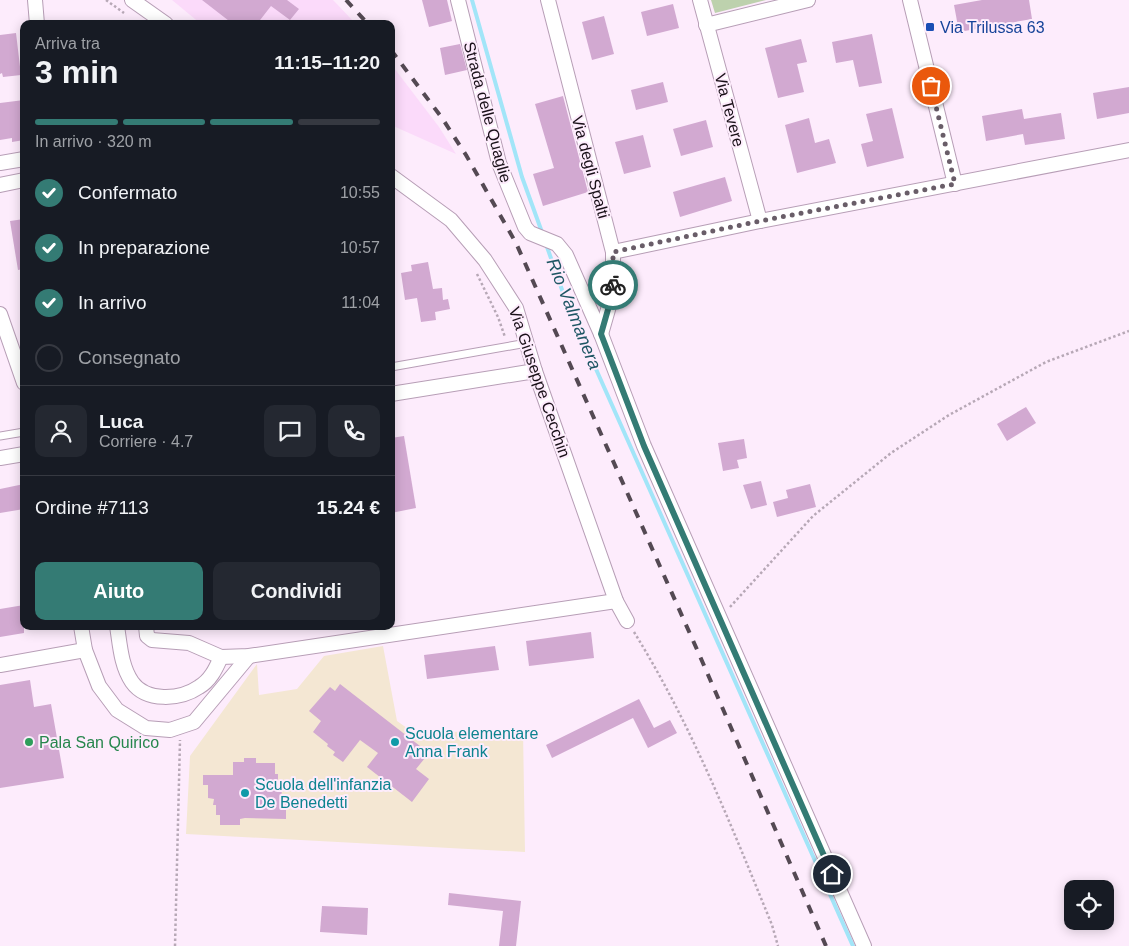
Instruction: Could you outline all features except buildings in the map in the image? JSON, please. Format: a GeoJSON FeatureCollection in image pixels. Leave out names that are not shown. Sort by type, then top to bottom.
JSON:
{"type":"FeatureCollection","features":[{"type":"Feature","properties":{"kind":"street"},"geometry":{"type":"LineString","coordinates":[[35,0],[37,20]]}},
{"type":"Feature","properties":{"kind":"street"},"geometry":{"type":"LineString","coordinates":[[132,0],[160,20]]}},
{"type":"Feature","properties":{"kind":"street","name":"Strada delle Quaglie"},"geometry":{"type":"LineString","coordinates":[[458,0],[499,164],[525,227],[530,233],[557,244],[566,254],[601,334],[644,446],[864,946]]}},
{"type":"Feature","properties":{"kind":"street","name":"Via degli Spalti"},"geometry":{"type":"LineString","coordinates":[[548,0],[613,252],[613,292],[601,334]]}},
{"type":"Feature","properties":{"kind":"street","name":"Via Tevere"},"geometry":{"type":"LineString","coordinates":[[700,0],[760,221]]}},
{"type":"Feature","properties":{"kind":"street"},"geometry":{"type":"LineString","coordinates":[[706,25],[808,0]]}},
{"type":"Feature","properties":{"kind":"street"},"geometry":{"type":"LineString","coordinates":[[910,0],[955,184]]}},
{"type":"Feature","properties":{"kind":"street"},"geometry":{"type":"LineString","coordinates":[[613,252],[760,221],[1129,150]]}},
{"type":"Feature","properties":{"kind":"street"},"geometry":{"type":"LineString","coordinates":[[0,163],[20,160]]}},
{"type":"Feature","properties":{"kind":"street","name":"Via Giuseppe Cecchin"},"geometry":{"type":"LineString","coordinates":[[395,179],[451,220],[485,260],[516,308],[616,601],[627,621]]}},
{"type":"Feature","properties":{"kind":"street"},"geometry":{"type":"LineString","coordinates":[[0,185],[20,181]]}},
{"type":"Feature","properties":{"kind":"street"},"geometry":{"type":"LineString","coordinates":[[0,314],[20,371]]}},
{"type":"Feature","properties":{"kind":"street"},"geometry":{"type":"LineString","coordinates":[[395,393],[536,371]]}},
{"type":"Feature","properties":{"kind":"street"},"geometry":{"type":"LineString","coordinates":[[0,458],[20,455]]}},
{"type":"Feature","properties":{"kind":"street"},"geometry":{"type":"LineString","coordinates":[[146,630],[147,636],[152,640],[189,643],[221,657],[249,656],[616,601]]}},
{"type":"Feature","properties":{"kind":"street"},"geometry":{"type":"LineString","coordinates":[[82,630],[85,650],[99,686],[117,710],[146,728],[170,730],[194,722],[249,656]]}},
{"type":"Feature","properties":{"kind":"street"},"geometry":{"type":"LineString","coordinates":[[118,630],[124,667],[133,683],[144,694],[161,697],[182,695],[199,688],[212,676],[221,657]]}},
{"type":"Feature","properties":{"kind":"street"},"geometry":{"type":"LineString","coordinates":[[0,665],[85,650]]}},
{"type":"Feature","properties":{"kind":"lane"},"geometry":{"type":"LineString","coordinates":[[395,366],[527,343]]}},
{"type":"Feature","properties":{"kind":"lane"},"geometry":{"type":"LineString","coordinates":[[0,436],[20,433]]}},
{"type":"Feature","properties":{"kind":"path"},"geometry":{"type":"LineString","coordinates":[[106,0],[126,14]]}},
{"type":"Feature","properties":{"kind":"path"},"geometry":{"type":"LineString","coordinates":[[476,273],[498,318],[508,347]]}},
{"type":"Feature","properties":{"kind":"path"},"geometry":{"type":"LineString","coordinates":[[719,620],[813,516],[891,453],[949,415],[1046,362],[1129,331]]}},
{"type":"Feature","properties":{"kind":"path"},"geometry":{"type":"LineString","coordinates":[[627,621],[658,672],[722,801],[772,925],[778,946]]}},
{"type":"Feature","properties":{"kind":"path"},"geometry":{"type":"LineString","coordinates":[[175,946],[180,727]]}},
{"type":"Feature","properties":{"kind":"shaded area"},"geometry":{"type":"Polygon","coordinates":[[[172,0],[333,0],[352,20],[196,20],[172,0]]]}},
{"type":"Feature","properties":{"kind":"shaded area"},"geometry":{"type":"Polygon","coordinates":[[[395,69],[439,127],[456,154],[395,127],[395,69]]]}},
{"type":"Feature","properties":{"kind":"shaded area"},"geometry":{"type":"Polygon","coordinates":[[[383,646],[397,721],[414,733],[523,730],[525,852],[186,834],[190,756],[257,664],[259,695],[297,689],[324,656],[383,646]]]}},
{"type":"Feature","properties":{"kind":"green space"},"geometry":{"type":"Polygon","coordinates":[[[711,0],[766,0],[715,13],[711,0]]]}},
{"type":"Feature","properties":{"kind":"waterway","name":"Rio Valmanera"},"geometry":{"type":"LineString","coordinates":[[472,0],[522,177],[543,235]]}},
{"type":"Feature","properties":{"kind":"waterway","name":"Rio Valmanera"},"geometry":{"type":"LineString","coordinates":[[546,244],[567,304],[853,946]]}},
{"type":"Feature","properties":{"kind":"railway"},"geometry":{"type":"LineString","coordinates":[[346,0],[364,20]]}},
{"type":"Feature","properties":{"kind":"railway"},"geometry":{"type":"LineString","coordinates":[[395,55],[442,118],[466,155],[516,243],[699,654],[826,946]]}},
{"type":"Feature","properties":{"kind":"way so far"},"geometry":{"type":"LineString","coordinates":[[613,285],[613,252],[760,221],[955,184],[931,86]]}},
{"type":"Feature","properties":{"kind":"place","name":"Via Trilussa 63"},"geometry":{"type":"Point","coordinates":[930,27]}},
{"type":"Feature","properties":{"kind":"place","name":"Pala San Quirico"},"geometry":{"type":"Point","coordinates":[29,742]}},
{"type":"Feature","properties":{"kind":"place","name":"Scuola elementare Anna Frank"},"geometry":{"type":"Point","coordinates":[395,742]}},
{"type":"Feature","properties":{"kind":"place","name":"Scuola dell'infanzia De Benedetti"},"geometry":{"type":"Point","coordinates":[245,793]}},
{"type":"Feature","properties":{"kind":"route"},"geometry":{"type":"LineString","coordinates":[[613,285],[613,292],[601,334],[644,446],[832,874]]}}]}
